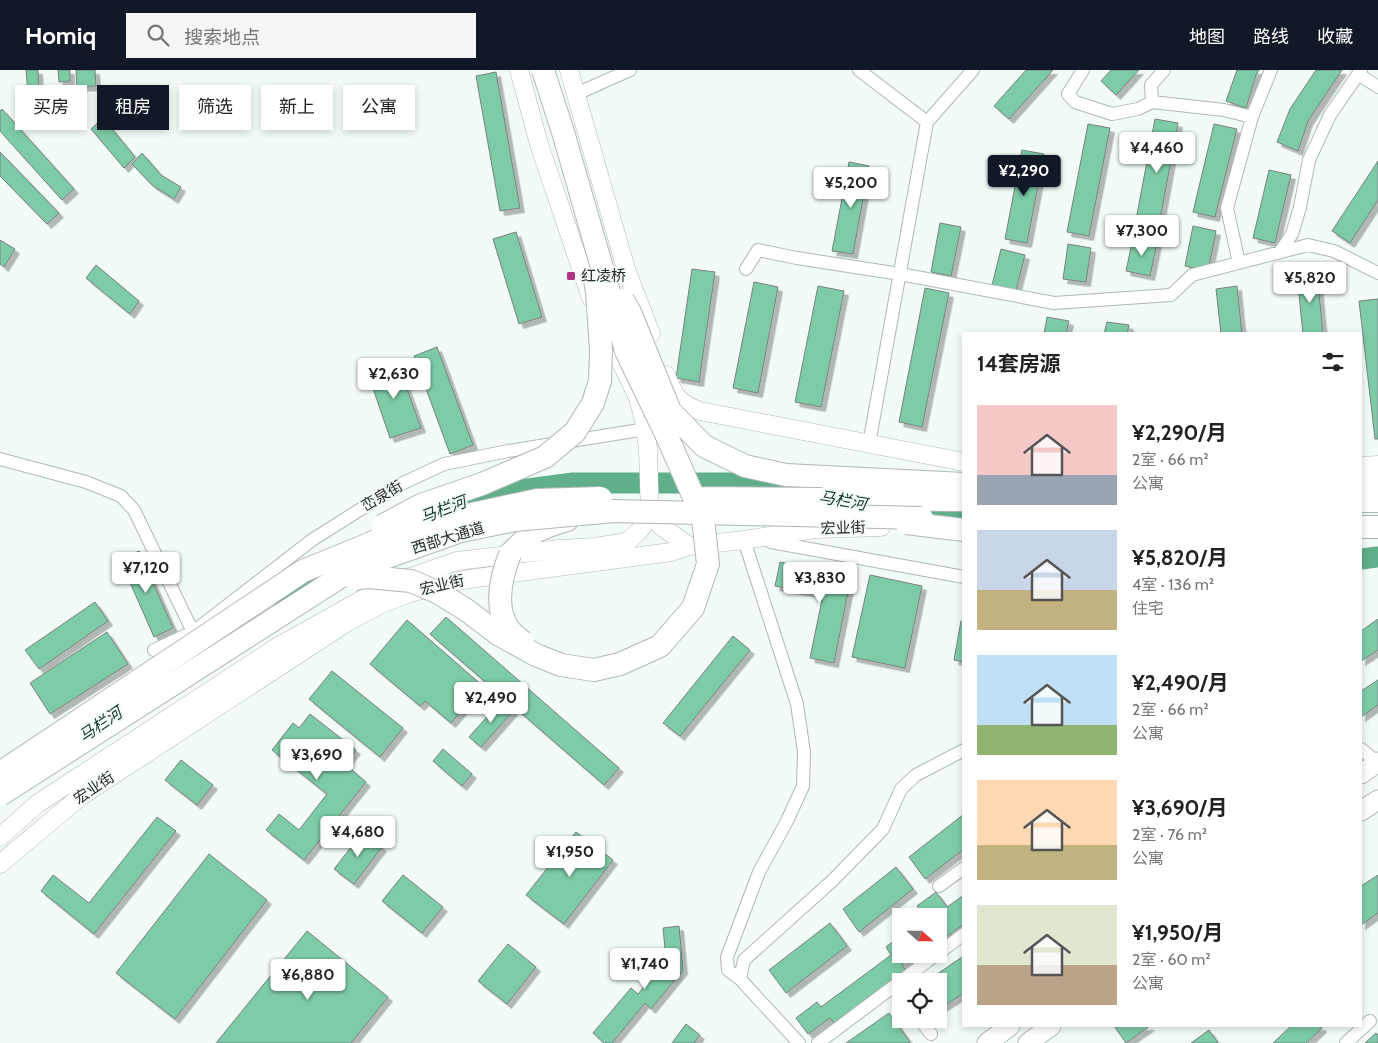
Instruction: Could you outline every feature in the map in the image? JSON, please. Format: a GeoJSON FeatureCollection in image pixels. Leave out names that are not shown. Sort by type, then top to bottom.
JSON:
{"type":"FeatureCollection","features":[{"type":"Feature","properties":{"kind":"highway"},"geometry":{"type":"LineString","coordinates":[[320,590],[368,577],[411,581],[437,592],[466,609],[498,634],[536,655],[562,665],[594,670],[620,664],[660,646],[694,608],[708,564],[703,518],[666,434],[626,351],[563,132],[543,70]]}},
{"type":"Feature","properties":{"kind":"highway"},"geometry":{"type":"LineString","coordinates":[[303,571],[421,506],[482,484],[545,457],[575,432],[593,403],[600,381],[601,350],[597,292],[563,132]]}},
{"type":"Feature","properties":{"kind":"highway"},"geometry":{"type":"LineString","coordinates":[[601,262],[630,312],[670,411],[704,446],[745,466],[786,475],[962,484]]}},
{"type":"Feature","properties":{"kind":"highway"},"geometry":{"type":"LineString","coordinates":[[1362,484],[1378,483]]}},
{"type":"Feature","properties":{"kind":"highway","name":"西部大通道"},"geometry":{"type":"LineString","coordinates":[[0,773],[303,571],[390,534],[430,523],[537,500],[615,498],[962,500]]}},
{"type":"Feature","properties":{"kind":"highway"},"geometry":{"type":"LineString","coordinates":[[1362,501],[1378,501]]}},
{"type":"Feature","properties":{"kind":"highway","name":"西部大通道"},"geometry":{"type":"LineString","coordinates":[[0,795],[351,570],[461,531],[515,520],[614,511],[962,519]]}},
{"type":"Feature","properties":{"kind":"highway"},"geometry":{"type":"LineString","coordinates":[[536,655],[508,628],[502,613],[500,597],[503,572],[510,554],[527,536],[541,528],[578,516],[600,512]]}},
{"type":"Feature","properties":{"kind":"highway"},"geometry":{"type":"LineString","coordinates":[[1362,512],[1378,512]]}},
{"type":"Feature","properties":{"kind":"highway"},"geometry":{"type":"LineString","coordinates":[[862,517],[962,530]]}},
{"type":"Feature","properties":{"kind":"highway"},"geometry":{"type":"LineString","coordinates":[[1362,527],[1378,526]]}},
{"type":"Feature","properties":{"kind":"main road"},"geometry":{"type":"LineString","coordinates":[[519,70],[539,144],[594,306],[638,398],[646,429],[650,515],[662,527],[689,546]]}},
{"type":"Feature","properties":{"kind":"main road"},"geometry":{"type":"LineString","coordinates":[[569,70],[626,270],[672,392],[686,406],[700,411],[962,462]]}},
{"type":"Feature","properties":{"kind":"main road"},"geometry":{"type":"LineString","coordinates":[[646,429],[668,420],[700,411]]}},
{"type":"Feature","properties":{"kind":"main road"},"geometry":{"type":"LineString","coordinates":[[1362,466],[1378,465]]}},
{"type":"Feature","properties":{"kind":"main road","name":"宏业街"},"geometry":{"type":"LineString","coordinates":[[0,837],[37,804],[277,647],[388,585],[457,561],[627,542],[639,531],[650,515]]}},
{"type":"Feature","properties":{"kind":"main road","name":"宏业街"},"geometry":{"type":"LineString","coordinates":[[0,864],[81,796],[346,623],[379,605],[410,593],[469,579],[671,552],[689,546],[815,529],[962,525]]}},
{"type":"Feature","properties":{"kind":"main road"},"geometry":{"type":"LineString","coordinates":[[1362,534],[1378,534]]}},
{"type":"Feature","properties":{"kind":"main road"},"geometry":{"type":"LineString","coordinates":[[1362,773],[1378,763]]}},
{"type":"Feature","properties":{"kind":"main road"},"geometry":{"type":"LineString","coordinates":[[1362,810],[1378,800]]}},
{"type":"Feature","properties":{"kind":"main road"},"geometry":{"type":"LineString","coordinates":[[987,1043],[1009,1027]]}},
{"type":"Feature","properties":{"kind":"main road"},"geometry":{"type":"LineString","coordinates":[[1028,1043],[1050,1027]]}},
{"type":"Feature","properties":{"kind":"street"},"geometry":{"type":"LineString","coordinates":[[576,94],[630,70]]}},
{"type":"Feature","properties":{"kind":"street"},"geometry":{"type":"LineString","coordinates":[[859,70],[927,122]]}},
{"type":"Feature","properties":{"kind":"street"},"geometry":{"type":"LineString","coordinates":[[869,444],[927,122],[973,70]]}},
{"type":"Feature","properties":{"kind":"street"},"geometry":{"type":"LineString","coordinates":[[1083,70],[1068,94],[1075,102],[1112,114],[1138,109],[1152,102],[1224,110],[1252,117]]}},
{"type":"Feature","properties":{"kind":"street"},"geometry":{"type":"LineString","coordinates":[[1152,102],[1151,84],[1164,70]]}},
{"type":"Feature","properties":{"kind":"street"},"geometry":{"type":"LineString","coordinates":[[1239,263],[1227,208],[1252,117],[1271,70]]}},
{"type":"Feature","properties":{"kind":"street"},"geometry":{"type":"LineString","coordinates":[[1280,252],[1292,234],[1300,207],[1309,160],[1330,115],[1360,72],[1378,87]]}},
{"type":"Feature","properties":{"kind":"street"},"geometry":{"type":"LineString","coordinates":[[746,269],[758,250],[1054,303],[1171,295],[1192,276],[1308,245],[1334,251],[1378,272]]}},
{"type":"Feature","properties":{"kind":"street","name":"峦泉街"},"geometry":{"type":"LineString","coordinates":[[154,650],[192,632],[312,540],[399,485],[444,464],[508,451],[646,429]]}},
{"type":"Feature","properties":{"kind":"street"},"geometry":{"type":"LineString","coordinates":[[0,459],[86,482],[120,496],[134,510],[192,632]]}},
{"type":"Feature","properties":{"kind":"street"},"geometry":{"type":"LineString","coordinates":[[769,536],[771,542],[962,577]]}},
{"type":"Feature","properties":{"kind":"street"},"geometry":{"type":"LineString","coordinates":[[744,540],[797,704],[804,752],[803,786],[787,821],[759,872],[727,957],[728,970],[740,979],[799,1043]]}},
{"type":"Feature","properties":{"kind":"street"},"geometry":{"type":"LineString","coordinates":[[1362,750],[1378,763]]}},
{"type":"Feature","properties":{"kind":"street"},"geometry":{"type":"LineString","coordinates":[[740,979],[744,960],[832,881],[883,829],[902,789],[916,775],[962,751]]}},
{"type":"Feature","properties":{"kind":"street"},"geometry":{"type":"LineString","coordinates":[[939,886],[962,869]]}},
{"type":"Feature","properties":{"kind":"street"},"geometry":{"type":"LineString","coordinates":[[948,946],[962,935]]}},
{"type":"Feature","properties":{"kind":"street"},"geometry":{"type":"LineString","coordinates":[[916,973],[927,963]]}},
{"type":"Feature","properties":{"kind":"street"},"geometry":{"type":"LineString","coordinates":[[818,1043],[892,994]]}},
{"type":"Feature","properties":{"kind":"street"},"geometry":{"type":"LineString","coordinates":[[1346,1043],[1370,1021]]}},
{"type":"Feature","properties":{"kind":"street"},"geometry":{"type":"LineString","coordinates":[[926,1028],[931,1034]]}},
{"type":"Feature","properties":{"kind":"building"},"geometry":{"type":"Polygon","coordinates":[[[26,70],[38,70],[39,85],[27,85],[26,70]]]}},
{"type":"Feature","properties":{"kind":"building"},"geometry":{"type":"Polygon","coordinates":[[[58,70],[70,70],[70,81],[59,82],[58,70]]]}},
{"type":"Feature","properties":{"kind":"building"},"geometry":{"type":"Polygon","coordinates":[[[76,70],[95,70],[96,86],[77,85],[76,70]]]}},
{"type":"Feature","properties":{"kind":"building"},"geometry":{"type":"Polygon","coordinates":[[[1026,70],[1053,70],[1009,119],[994,106],[1026,70]]]}},
{"type":"Feature","properties":{"kind":"building"},"geometry":{"type":"Polygon","coordinates":[[[1111,70],[1139,70],[1116,95],[1101,81],[1111,70]]]}},
{"type":"Feature","properties":{"kind":"building"},"geometry":{"type":"Polygon","coordinates":[[[1237,70],[1259,70],[1246,108],[1226,101],[1237,70]]]}},
{"type":"Feature","properties":{"kind":"building"},"geometry":{"type":"Polygon","coordinates":[[[1316,70],[1342,70],[1308,121],[1298,151],[1277,142],[1290,109],[1316,70]]]}},
{"type":"Feature","properties":{"kind":"building"},"geometry":{"type":"Polygon","coordinates":[[[496,72],[520,208],[500,211],[476,76],[496,72]]]}},
{"type":"Feature","properties":{"kind":"building"},"geometry":{"type":"Polygon","coordinates":[[[2,109],[15,123],[15,130],[21,130],[74,189],[62,200],[0,131],[0,111],[2,109]]]}},
{"type":"Feature","properties":{"kind":"building"},"geometry":{"type":"Polygon","coordinates":[[[1155,119],[1178,123],[1158,230],[1135,225],[1155,119]]]}},
{"type":"Feature","properties":{"kind":"building"},"geometry":{"type":"Polygon","coordinates":[[[97,124],[97,130],[113,130],[135,157],[124,168],[91,129],[97,124]]]}},
{"type":"Feature","properties":{"kind":"building"},"geometry":{"type":"Polygon","coordinates":[[[1088,124],[1110,128],[1089,236],[1067,232],[1088,124]]]}},
{"type":"Feature","properties":{"kind":"building"},"geometry":{"type":"Polygon","coordinates":[[[1214,124],[1237,129],[1215,217],[1193,212],[1214,124]]]}},
{"type":"Feature","properties":{"kind":"building"},"geometry":{"type":"Polygon","coordinates":[[[1022,150],[1044,154],[1027,243],[1005,239],[1022,150]]]}},
{"type":"Feature","properties":{"kind":"building"},"geometry":{"type":"Polygon","coordinates":[[[0,152],[59,213],[47,224],[0,176],[0,152]]]}},
{"type":"Feature","properties":{"kind":"building"},"geometry":{"type":"Polygon","coordinates":[[[142,153],[161,175],[181,187],[174,199],[152,185],[132,164],[142,153]]]}},
{"type":"Feature","properties":{"kind":"building"},"geometry":{"type":"Polygon","coordinates":[[[1378,161],[1378,200],[1350,243],[1332,231],[1378,161]]]}},
{"type":"Feature","properties":{"kind":"building"},"geometry":{"type":"Polygon","coordinates":[[[849,162],[869,166],[853,254],[832,251],[849,162]]]}},
{"type":"Feature","properties":{"kind":"building"},"geometry":{"type":"Polygon","coordinates":[[[1269,170],[1291,175],[1275,243],[1253,238],[1269,170]]]}},
{"type":"Feature","properties":{"kind":"building"},"geometry":{"type":"Polygon","coordinates":[[[940,223],[961,227],[951,276],[931,272],[940,223]]]}},
{"type":"Feature","properties":{"kind":"building"},"geometry":{"type":"Polygon","coordinates":[[[1193,226],[1216,231],[1208,271],[1185,266],[1193,226]]]}},
{"type":"Feature","properties":{"kind":"building"},"geometry":{"type":"Polygon","coordinates":[[[516,232],[542,317],[519,324],[493,239],[516,232]]]}},
{"type":"Feature","properties":{"kind":"building"},"geometry":{"type":"Polygon","coordinates":[[[1133,238],[1157,243],[1150,276],[1126,271],[1133,238]]]}},
{"type":"Feature","properties":{"kind":"building"},"geometry":{"type":"Polygon","coordinates":[[[0,240],[15,249],[4,267],[0,264],[0,240]]]}},
{"type":"Feature","properties":{"kind":"building"},"geometry":{"type":"Polygon","coordinates":[[[1068,244],[1091,248],[1086,282],[1063,279],[1068,244]]]}},
{"type":"Feature","properties":{"kind":"building"},"geometry":{"type":"Polygon","coordinates":[[[1001,249],[1025,255],[1016,291],[992,285],[1001,249]]]}},
{"type":"Feature","properties":{"kind":"building"},"geometry":{"type":"Polygon","coordinates":[[[96,265],[139,301],[130,314],[86,278],[96,265]]]}},
{"type":"Feature","properties":{"kind":"building"},"geometry":{"type":"Polygon","coordinates":[[[692,269],[715,272],[699,382],[676,378],[692,269]]]}},
{"type":"Feature","properties":{"kind":"building"},"geometry":{"type":"Polygon","coordinates":[[[1317,273],[1323,332],[1303,332],[1297,275],[1317,273]]]}},
{"type":"Feature","properties":{"kind":"building"},"geometry":{"type":"Polygon","coordinates":[[[754,282],[778,287],[758,393],[733,388],[754,282]]]}},
{"type":"Feature","properties":{"kind":"building"},"geometry":{"type":"Polygon","coordinates":[[[818,286],[844,291],[821,407],[795,402],[818,286]]]}},
{"type":"Feature","properties":{"kind":"building"},"geometry":{"type":"Polygon","coordinates":[[[1237,286],[1242,332],[1221,332],[1216,289],[1237,286]]]}},
{"type":"Feature","properties":{"kind":"building"},"geometry":{"type":"Polygon","coordinates":[[[925,288],[949,293],[922,427],[899,422],[925,288]]]}},
{"type":"Feature","properties":{"kind":"building"},"geometry":{"type":"Polygon","coordinates":[[[1378,299],[1378,439],[1375,439],[1359,301],[1378,299]]]}},
{"type":"Feature","properties":{"kind":"building"},"geometry":{"type":"Polygon","coordinates":[[[1047,317],[1069,321],[1066,332],[1044,332],[1047,317]]]}},
{"type":"Feature","properties":{"kind":"building"},"geometry":{"type":"Polygon","coordinates":[[[1107,322],[1129,325],[1127,332],[1104,332],[1107,322]]]}},
{"type":"Feature","properties":{"kind":"building"},"geometry":{"type":"Polygon","coordinates":[[[437,347],[473,445],[450,454],[414,356],[437,347]]]}},
{"type":"Feature","properties":{"kind":"building"},"geometry":{"type":"Polygon","coordinates":[[[397,361],[421,428],[390,438],[367,371],[397,361]]]}},
{"type":"Feature","properties":{"kind":"building"},"geometry":{"type":"Polygon","coordinates":[[[139,551],[173,628],[154,637],[120,560],[139,551]]]}},
{"type":"Feature","properties":{"kind":"building"},"geometry":{"type":"Polygon","coordinates":[[[780,562],[851,577],[834,663],[810,658],[823,595],[775,586],[780,562]]]}},
{"type":"Feature","properties":{"kind":"building"},"geometry":{"type":"Polygon","coordinates":[[[870,575],[922,586],[905,668],[852,657],[870,575]]]}},
{"type":"Feature","properties":{"kind":"building"},"geometry":{"type":"Polygon","coordinates":[[[95,602],[108,621],[39,669],[25,650],[95,602]]]}},
{"type":"Feature","properties":{"kind":"building"},"geometry":{"type":"Polygon","coordinates":[[[446,617],[619,768],[604,785],[430,634],[446,617]]]}},
{"type":"Feature","properties":{"kind":"building"},"geometry":{"type":"Polygon","coordinates":[[[1378,619],[1378,650],[1362,660],[1362,630],[1378,619]]]}},
{"type":"Feature","properties":{"kind":"building"},"geometry":{"type":"Polygon","coordinates":[[[407,620],[483,686],[451,723],[425,701],[420,706],[370,664],[407,620]]]}},
{"type":"Feature","properties":{"kind":"building"},"geometry":{"type":"Polygon","coordinates":[[[961,621],[962,621],[962,662],[954,660],[961,621]]]}},
{"type":"Feature","properties":{"kind":"building"},"geometry":{"type":"Polygon","coordinates":[[[107,632],[128,664],[50,714],[30,683],[107,632]]]}},
{"type":"Feature","properties":{"kind":"building"},"geometry":{"type":"Polygon","coordinates":[[[733,636],[750,650],[680,736],[663,723],[733,636]]]}},
{"type":"Feature","properties":{"kind":"building"},"geometry":{"type":"Polygon","coordinates":[[[332,671],[403,728],[380,757],[309,699],[332,671]]]}},
{"type":"Feature","properties":{"kind":"building"},"geometry":{"type":"Polygon","coordinates":[[[1378,680],[1378,705],[1362,716],[1362,690],[1378,680]]]}},
{"type":"Feature","properties":{"kind":"building"},"geometry":{"type":"Polygon","coordinates":[[[501,701],[513,711],[481,747],[469,737],[501,701]]]}},
{"type":"Feature","properties":{"kind":"building"},"geometry":{"type":"Polygon","coordinates":[[[310,714],[356,750],[345,764],[366,782],[304,860],[266,830],[279,814],[299,830],[327,794],[272,750],[293,723],[299,728],[310,714]]]}},
{"type":"Feature","properties":{"kind":"building"},"geometry":{"type":"Polygon","coordinates":[[[443,749],[472,774],[462,786],[433,761],[443,749]]]}},
{"type":"Feature","properties":{"kind":"building"},"geometry":{"type":"Polygon","coordinates":[[[181,760],[213,785],[197,805],[165,780],[181,760]]]}},
{"type":"Feature","properties":{"kind":"building"},"geometry":{"type":"Polygon","coordinates":[[[962,816],[962,851],[925,879],[909,857],[962,816]]]}},
{"type":"Feature","properties":{"kind":"building"},"geometry":{"type":"Polygon","coordinates":[[[157,817],[176,831],[94,934],[41,891],[53,875],[89,903],[157,817]]]}},
{"type":"Feature","properties":{"kind":"building"},"geometry":{"type":"Polygon","coordinates":[[[363,832],[382,847],[354,884],[334,869],[363,832]]]}},
{"type":"Feature","properties":{"kind":"building"},"geometry":{"type":"Polygon","coordinates":[[[576,832],[613,860],[564,924],[526,895],[576,832]]]}},
{"type":"Feature","properties":{"kind":"building"},"geometry":{"type":"Polygon","coordinates":[[[209,854],[267,900],[175,1019],[116,973],[209,854]]]}},
{"type":"Feature","properties":{"kind":"building"},"geometry":{"type":"Polygon","coordinates":[[[896,867],[913,889],[859,932],[843,909],[896,867]]]}},
{"type":"Feature","properties":{"kind":"building"},"geometry":{"type":"Polygon","coordinates":[[[403,875],[443,907],[422,933],[382,901],[403,875]]]}},
{"type":"Feature","properties":{"kind":"building"},"geometry":{"type":"Polygon","coordinates":[[[1378,875],[1378,913],[1362,924],[1362,885],[1378,875]]]}},
{"type":"Feature","properties":{"kind":"building"},"geometry":{"type":"Polygon","coordinates":[[[936,892],[947,907],[962,896],[962,925],[948,936],[948,908],[919,908],[917,906],[936,892]]]}},
{"type":"Feature","properties":{"kind":"building"},"geometry":{"type":"Polygon","coordinates":[[[830,923],[847,946],[786,993],[769,970],[830,923]]]}},
{"type":"Feature","properties":{"kind":"building"},"geometry":{"type":"Polygon","coordinates":[[[679,926],[683,970],[651,1009],[645,1003],[612,1043],[604,1043],[593,1033],[631,988],[638,994],[666,959],[663,928],[679,926]]]}},
{"type":"Feature","properties":{"kind":"building"},"geometry":{"type":"Polygon","coordinates":[[[307,931],[388,997],[351,1043],[216,1043],[307,931]]]}},
{"type":"Feature","properties":{"kind":"building"},"geometry":{"type":"Polygon","coordinates":[[[892,942],[892,963],[903,963],[902,964],[905,970],[901,973],[892,973],[892,980],[834,1023],[830,1018],[808,1034],[796,1018],[817,1002],[821,1007],[891,955],[886,947],[892,942]]]}},
{"type":"Feature","properties":{"kind":"building"},"geometry":{"type":"Polygon","coordinates":[[[508,944],[536,967],[507,1004],[478,981],[508,944]]]}},
{"type":"Feature","properties":{"kind":"building"},"geometry":{"type":"Polygon","coordinates":[[[962,957],[962,994],[947,1004],[947,973],[939,973],[962,957]]]}},
{"type":"Feature","properties":{"kind":"building"},"geometry":{"type":"Polygon","coordinates":[[[889,1013],[892,1017],[892,1028],[900,1028],[910,1042],[908,1043],[846,1043],[889,1013]]]}},
{"type":"Feature","properties":{"kind":"building"},"geometry":{"type":"Polygon","coordinates":[[[686,1024],[700,1035],[694,1043],[672,1043],[686,1024]]]}},
{"type":"Feature","properties":{"kind":"building"},"geometry":{"type":"Polygon","coordinates":[[[1115,1027],[1149,1027],[1126,1043],[1115,1027]]]}},
{"type":"Feature","properties":{"kind":"building"},"geometry":{"type":"Polygon","coordinates":[[[1290,1027],[1322,1028],[1306,1043],[1273,1043],[1290,1027]]]}},
{"type":"Feature","properties":{"kind":"building"},"geometry":{"type":"Polygon","coordinates":[[[1209,1030],[1218,1043],[1191,1043],[1209,1030]]]}},
{"type":"Feature","properties":{"kind":"building"},"geometry":{"type":"Polygon","coordinates":[[[1376,1033],[1378,1035],[1378,1043],[1365,1043],[1376,1033]]]}},
{"type":"Feature","properties":{"kind":"waterway","name":"马栏河"},"geometry":{"type":"LineString","coordinates":[[459,502],[481,495],[573,483],[743,483],[799,492]]}},
{"type":"Feature","properties":{"kind":"waterway","name":"马栏河"},"geometry":{"type":"LineString","coordinates":[[905,509],[962,521]]}},
{"type":"Feature","properties":{"kind":"waterway","name":"马栏河"},"geometry":{"type":"LineString","coordinates":[[1362,559],[1378,557]]}},
{"type":"Feature","properties":{"kind":"waterway","name":"马栏河"},"geometry":{"type":"LineString","coordinates":[[284,601],[343,561]]}},
{"type":"Feature","properties":{"kind":"place","name":"红凌桥"},"geometry":{"type":"Point","coordinates":[571,276]}}]}
